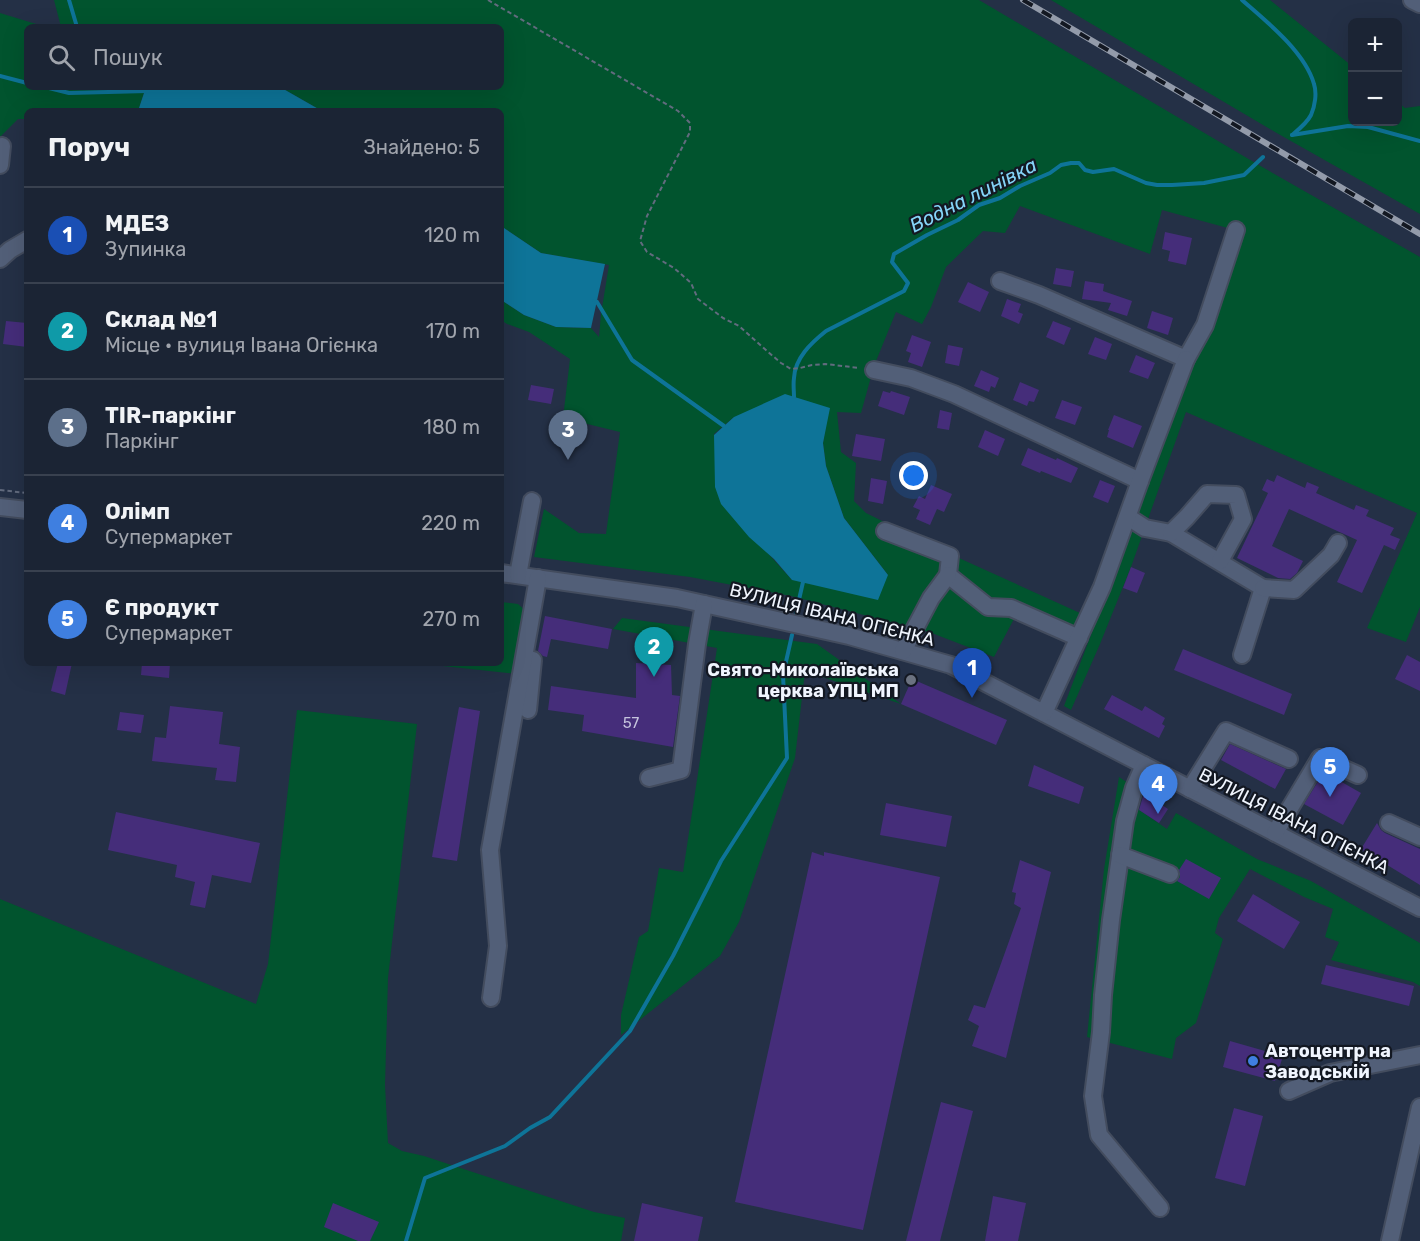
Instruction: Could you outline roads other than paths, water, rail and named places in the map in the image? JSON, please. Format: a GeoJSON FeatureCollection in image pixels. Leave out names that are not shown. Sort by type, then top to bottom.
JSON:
{"type":"FeatureCollection","features":[{"type":"Feature","properties":{"kind":"street"},"geometry":{"type":"LineString","coordinates":[[1412,0],[1420,4]]}},
{"type":"Feature","properties":{"kind":"street"},"geometry":{"type":"LineString","coordinates":[[0,165],[2,146]]}},
{"type":"Feature","properties":{"kind":"street"},"geometry":{"type":"LineString","coordinates":[[1044,713],[1102,587],[1186,359],[1205,325],[1236,230]]}},
{"type":"Feature","properties":{"kind":"street"},"geometry":{"type":"LineString","coordinates":[[0,259],[24,242]]}},
{"type":"Feature","properties":{"kind":"street"},"geometry":{"type":"LineString","coordinates":[[1000,281],[1039,295],[1186,359]]}},
{"type":"Feature","properties":{"kind":"street"},"geometry":{"type":"LineString","coordinates":[[874,370],[911,378],[954,394],[1140,481]]}},
{"type":"Feature","properties":{"kind":"street"},"geometry":{"type":"LineString","coordinates":[[1171,532],[1207,494],[1236,495],[1243,519],[1220,561]]}},
{"type":"Feature","properties":{"kind":"street"},"geometry":{"type":"LineString","coordinates":[[509,574],[532,501]]}},
{"type":"Feature","properties":{"kind":"street"},"geometry":{"type":"LineString","coordinates":[[0,507],[24,510]]}},
{"type":"Feature","properties":{"kind":"street"},"geometry":{"type":"LineString","coordinates":[[1128,517],[1145,528],[1171,532],[1263,588],[1294,590],[1331,555],[1338,543]]}},
{"type":"Feature","properties":{"kind":"street"},"geometry":{"type":"LineString","coordinates":[[885,531],[950,556],[948,575],[932,598],[903,651]]}},
{"type":"Feature","properties":{"kind":"street","name":"ВУЛИЦЯ ІВАНА ОГІЄНКА"},"geometry":{"type":"LineString","coordinates":[[509,574],[677,598],[849,636],[951,665],[1420,908]]}},
{"type":"Feature","properties":{"kind":"street"},"geometry":{"type":"LineString","coordinates":[[948,575],[988,607],[1011,608],[1079,638]]}},
{"type":"Feature","properties":{"kind":"street"},"geometry":{"type":"LineString","coordinates":[[491,998],[498,946],[490,850],[538,578]]}},
{"type":"Feature","properties":{"kind":"street"},"geometry":{"type":"LineString","coordinates":[[1242,655],[1263,588]]}},
{"type":"Feature","properties":{"kind":"street"},"geometry":{"type":"LineString","coordinates":[[649,778],[681,770],[704,604]]}},
{"type":"Feature","properties":{"kind":"street"},"geometry":{"type":"LineString","coordinates":[[528,710],[542,606]]}},
{"type":"Feature","properties":{"kind":"street"},"geometry":{"type":"LineString","coordinates":[[1190,789],[1226,730],[1289,759]]}},
{"type":"Feature","properties":{"kind":"street"},"geometry":{"type":"LineString","coordinates":[[1275,833],[1320,758],[1358,775]]}},
{"type":"Feature","properties":{"kind":"street"},"geometry":{"type":"LineString","coordinates":[[1144,765],[1134,788],[1125,821],[1102,994],[1101,1032],[1093,1096],[1099,1135],[1160,1208]]}},
{"type":"Feature","properties":{"kind":"street"},"geometry":{"type":"LineString","coordinates":[[1389,823],[1420,837]]}},
{"type":"Feature","properties":{"kind":"street"},"geometry":{"type":"LineString","coordinates":[[1120,855],[1170,874]]}},
{"type":"Feature","properties":{"kind":"street"},"geometry":{"type":"LineString","coordinates":[[1289,1091],[1330,1073],[1420,1055]]}},
{"type":"Feature","properties":{"kind":"street"},"geometry":{"type":"LineString","coordinates":[[1390,1241],[1420,1107]]}},
{"type":"Feature","properties":{"kind":"water"},"geometry":{"type":"Polygon","coordinates":[[[145,90],[285,90],[317,108],[139,108],[145,90]]]}},
{"type":"Feature","properties":{"kind":"water"},"geometry":{"type":"Polygon","coordinates":[[[504,228],[541,253],[605,264],[591,328],[556,327],[524,315],[504,302],[504,228]]]}},
{"type":"Feature","properties":{"kind":"water"},"geometry":{"type":"Polygon","coordinates":[[[785,394],[830,408],[823,443],[826,466],[844,518],[888,575],[878,600],[792,580],[774,559],[749,537],[721,504],[715,487],[714,435],[734,417],[785,394]]]}},
{"type":"Feature","properties":{"kind":"waterway"},"geometry":{"type":"LineString","coordinates":[[69,0],[76,24]]}},
{"type":"Feature","properties":{"kind":"waterway","name":"Водна линівка"},"geometry":{"type":"LineString","coordinates":[[1242,0],[1294,49],[1314,84],[1315,100],[1311,115],[1305,124],[1292,135]]}},
{"type":"Feature","properties":{"kind":"waterway"},"geometry":{"type":"LineString","coordinates":[[0,76],[24,82]]}},
{"type":"Feature","properties":{"kind":"waterway"},"geometry":{"type":"LineString","coordinates":[[57,90],[69,93],[148,91]]}},
{"type":"Feature","properties":{"kind":"waterway","name":"Водна линівка"},"geometry":{"type":"LineString","coordinates":[[1292,135],[1348,126],[1368,127],[1420,141]]}},
{"type":"Feature","properties":{"kind":"waterway","name":"Водна линівка"},"geometry":{"type":"LineString","coordinates":[[794,397],[797,364],[815,341],[826,331],[904,291],[908,283],[892,262],[894,254],[958,220],[979,205],[1000,198],[1050,173],[1061,165],[1071,163],[1079,163],[1085,170],[1093,172],[1114,169],[1146,183],[1172,185],[1204,183],[1244,175],[1263,157]]}},
{"type":"Feature","properties":{"kind":"waterway"},"geometry":{"type":"LineString","coordinates":[[594,301],[597,302],[632,360],[724,426]]}},
{"type":"Feature","properties":{"kind":"waterway"},"geometry":{"type":"LineString","coordinates":[[796,613],[803,582]]}},
{"type":"Feature","properties":{"kind":"waterway"},"geometry":{"type":"LineString","coordinates":[[406,1241],[425,1178],[505,1146],[550,1117],[630,1031],[673,956],[721,861],[787,758],[783,675],[792,635]]}},
{"type":"Feature","properties":{"kind":"railway"},"geometry":{"type":"LineString","coordinates":[[1023,0],[1420,234]]}},
{"type":"Feature","properties":{"kind":"place","name":"TIR-паркінг"},"geometry":{"type":"Point","coordinates":[568,460]}},
{"type":"Feature","properties":{"kind":"place","name":"Склад №1"},"geometry":{"type":"Point","coordinates":[654,677]}},
{"type":"Feature","properties":{"kind":"place","name":"Свято-Миколаївська церква УПЦ МП"},"geometry":{"type":"Point","coordinates":[911,680]}},
{"type":"Feature","properties":{"kind":"place","name":"МДЕЗ"},"geometry":{"type":"Point","coordinates":[972,698]}},
{"type":"Feature","properties":{"kind":"place","name":"Є продукт"},"geometry":{"type":"Point","coordinates":[1330,797]}},
{"type":"Feature","properties":{"kind":"place","name":"Олімп"},"geometry":{"type":"Point","coordinates":[1158,814]}},
{"type":"Feature","properties":{"kind":"place","name":"Автоцентр на Заводській"},"geometry":{"type":"Point","coordinates":[1253,1061]}}]}
